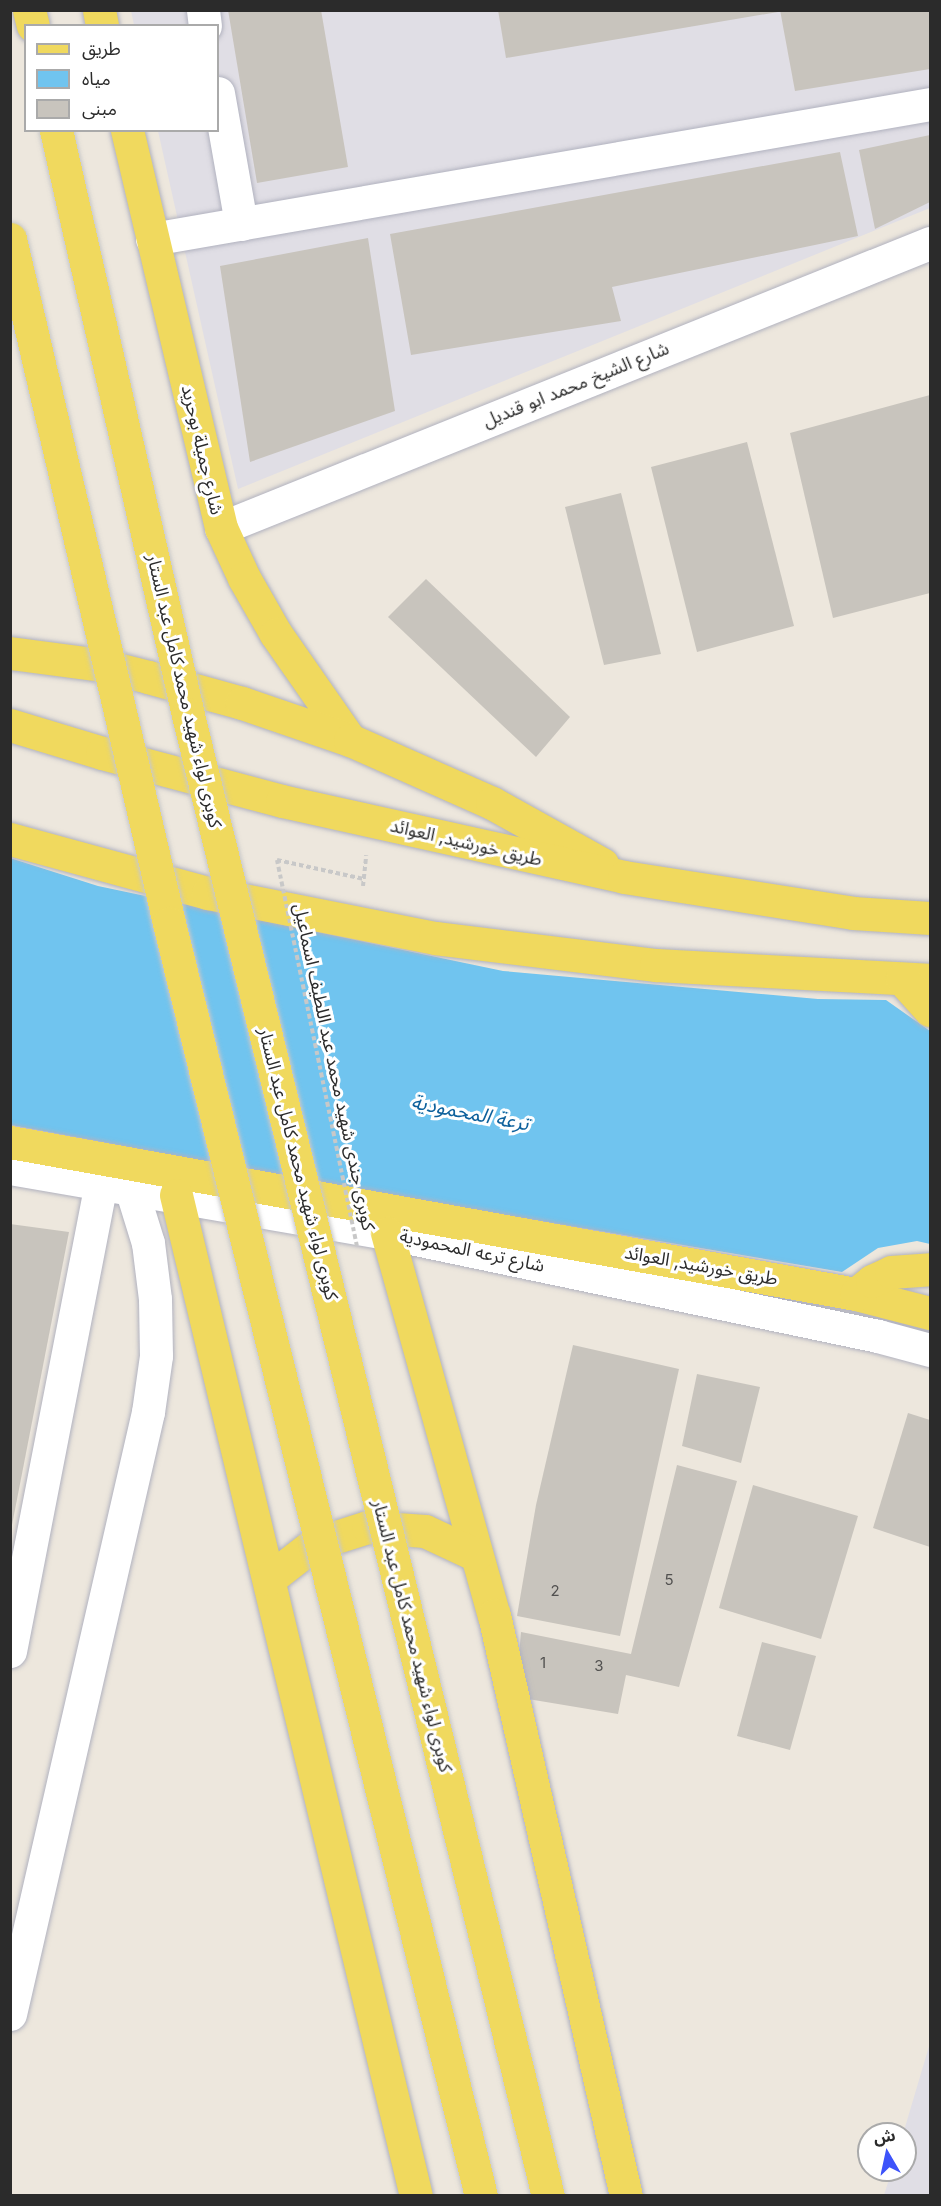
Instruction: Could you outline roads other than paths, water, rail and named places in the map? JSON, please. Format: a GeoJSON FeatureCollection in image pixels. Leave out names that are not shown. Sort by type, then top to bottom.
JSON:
{"type":"FeatureCollection","features":[{"type":"Feature","properties":{"kind":"main road","name":"كوبرى لواء شهيد محمد كامل عبد الستار"},"geometry":{"type":"LineString","coordinates":[[56,132],[188,715],[548,2196]]}},
{"type":"Feature","properties":{"kind":"main road","name":"شارع جميلة بوحريد"},"geometry":{"type":"LineString","coordinates":[[127,132],[221,528],[244,578],[276,634],[350,740]]}},
{"type":"Feature","properties":{"kind":"main road"},"geometry":{"type":"LineString","coordinates":[[10,239],[169,923],[481,2196]]}},
{"type":"Feature","properties":{"kind":"main road"},"geometry":{"type":"LineString","coordinates":[[10,653],[100,665],[148,677],[242,703],[350,740],[492,803],[559,838],[624,877]]}},
{"type":"Feature","properties":{"kind":"main road","name":"طريق خورشيد, العوائد"},"geometry":{"type":"LineString","coordinates":[[10,725],[282,801],[624,877],[853,913],[930,918]]}},
{"type":"Feature","properties":{"kind":"main road"},"geometry":{"type":"LineString","coordinates":[[10,839],[208,893],[435,938],[656,965],[916,979],[930,1010]]}},
{"type":"Feature","properties":{"kind":"main road","name":"طريق خورشيد, العوائد"},"geometry":{"type":"LineString","coordinates":[[10,1142],[856,1294],[930,1313]]}},
{"type":"Feature","properties":{"kind":"main road"},"geometry":{"type":"LineString","coordinates":[[176,1195],[416,2196]]}},
{"type":"Feature","properties":{"kind":"main road"},"geometry":{"type":"LineString","coordinates":[[387,1233],[494,1615],[626,2196]]}},
{"type":"Feature","properties":{"kind":"main road"},"geometry":{"type":"LineString","coordinates":[[856,1294],[872,1281],[891,1272],[930,1269]]}},
{"type":"Feature","properties":{"kind":"main road"},"geometry":{"type":"LineString","coordinates":[[269,1579],[314,1544],[368,1527],[425,1531],[476,1554]]}},
{"type":"Feature","properties":{"kind":"street"},"geometry":{"type":"LineString","coordinates":[[219,99],[241,224]]}},
{"type":"Feature","properties":{"kind":"street"},"geometry":{"type":"LineString","coordinates":[[152,239],[930,104]]}},
{"type":"Feature","properties":{"kind":"street","name":"شارع الشيخ محمد ابو قنديل"},"geometry":{"type":"LineString","coordinates":[[221,528],[930,243]]}},
{"type":"Feature","properties":{"kind":"street","name":"شارع ترعه المحمودية"},"geometry":{"type":"LineString","coordinates":[[10,1168],[387,1233],[878,1336],[930,1350]]}},
{"type":"Feature","properties":{"kind":"street"},"geometry":{"type":"LineString","coordinates":[[10,1651],[116,1185]]}},
{"type":"Feature","properties":{"kind":"street"},"geometry":{"type":"LineString","coordinates":[[10,2014],[145,1424],[154,1367],[155,1299],[148,1243],[116,1185]]}},
{"type":"Feature","properties":{"kind":"water","name":"ترعة المحمودية"},"geometry":{"type":"Polygon","coordinates":[[[10,858],[98,886],[503,971],[818,999],[886,1000],[930,1031],[930,1244],[917,1241],[878,1248],[842,1272],[381,1194],[11,1125],[10,858]]]}}]}
